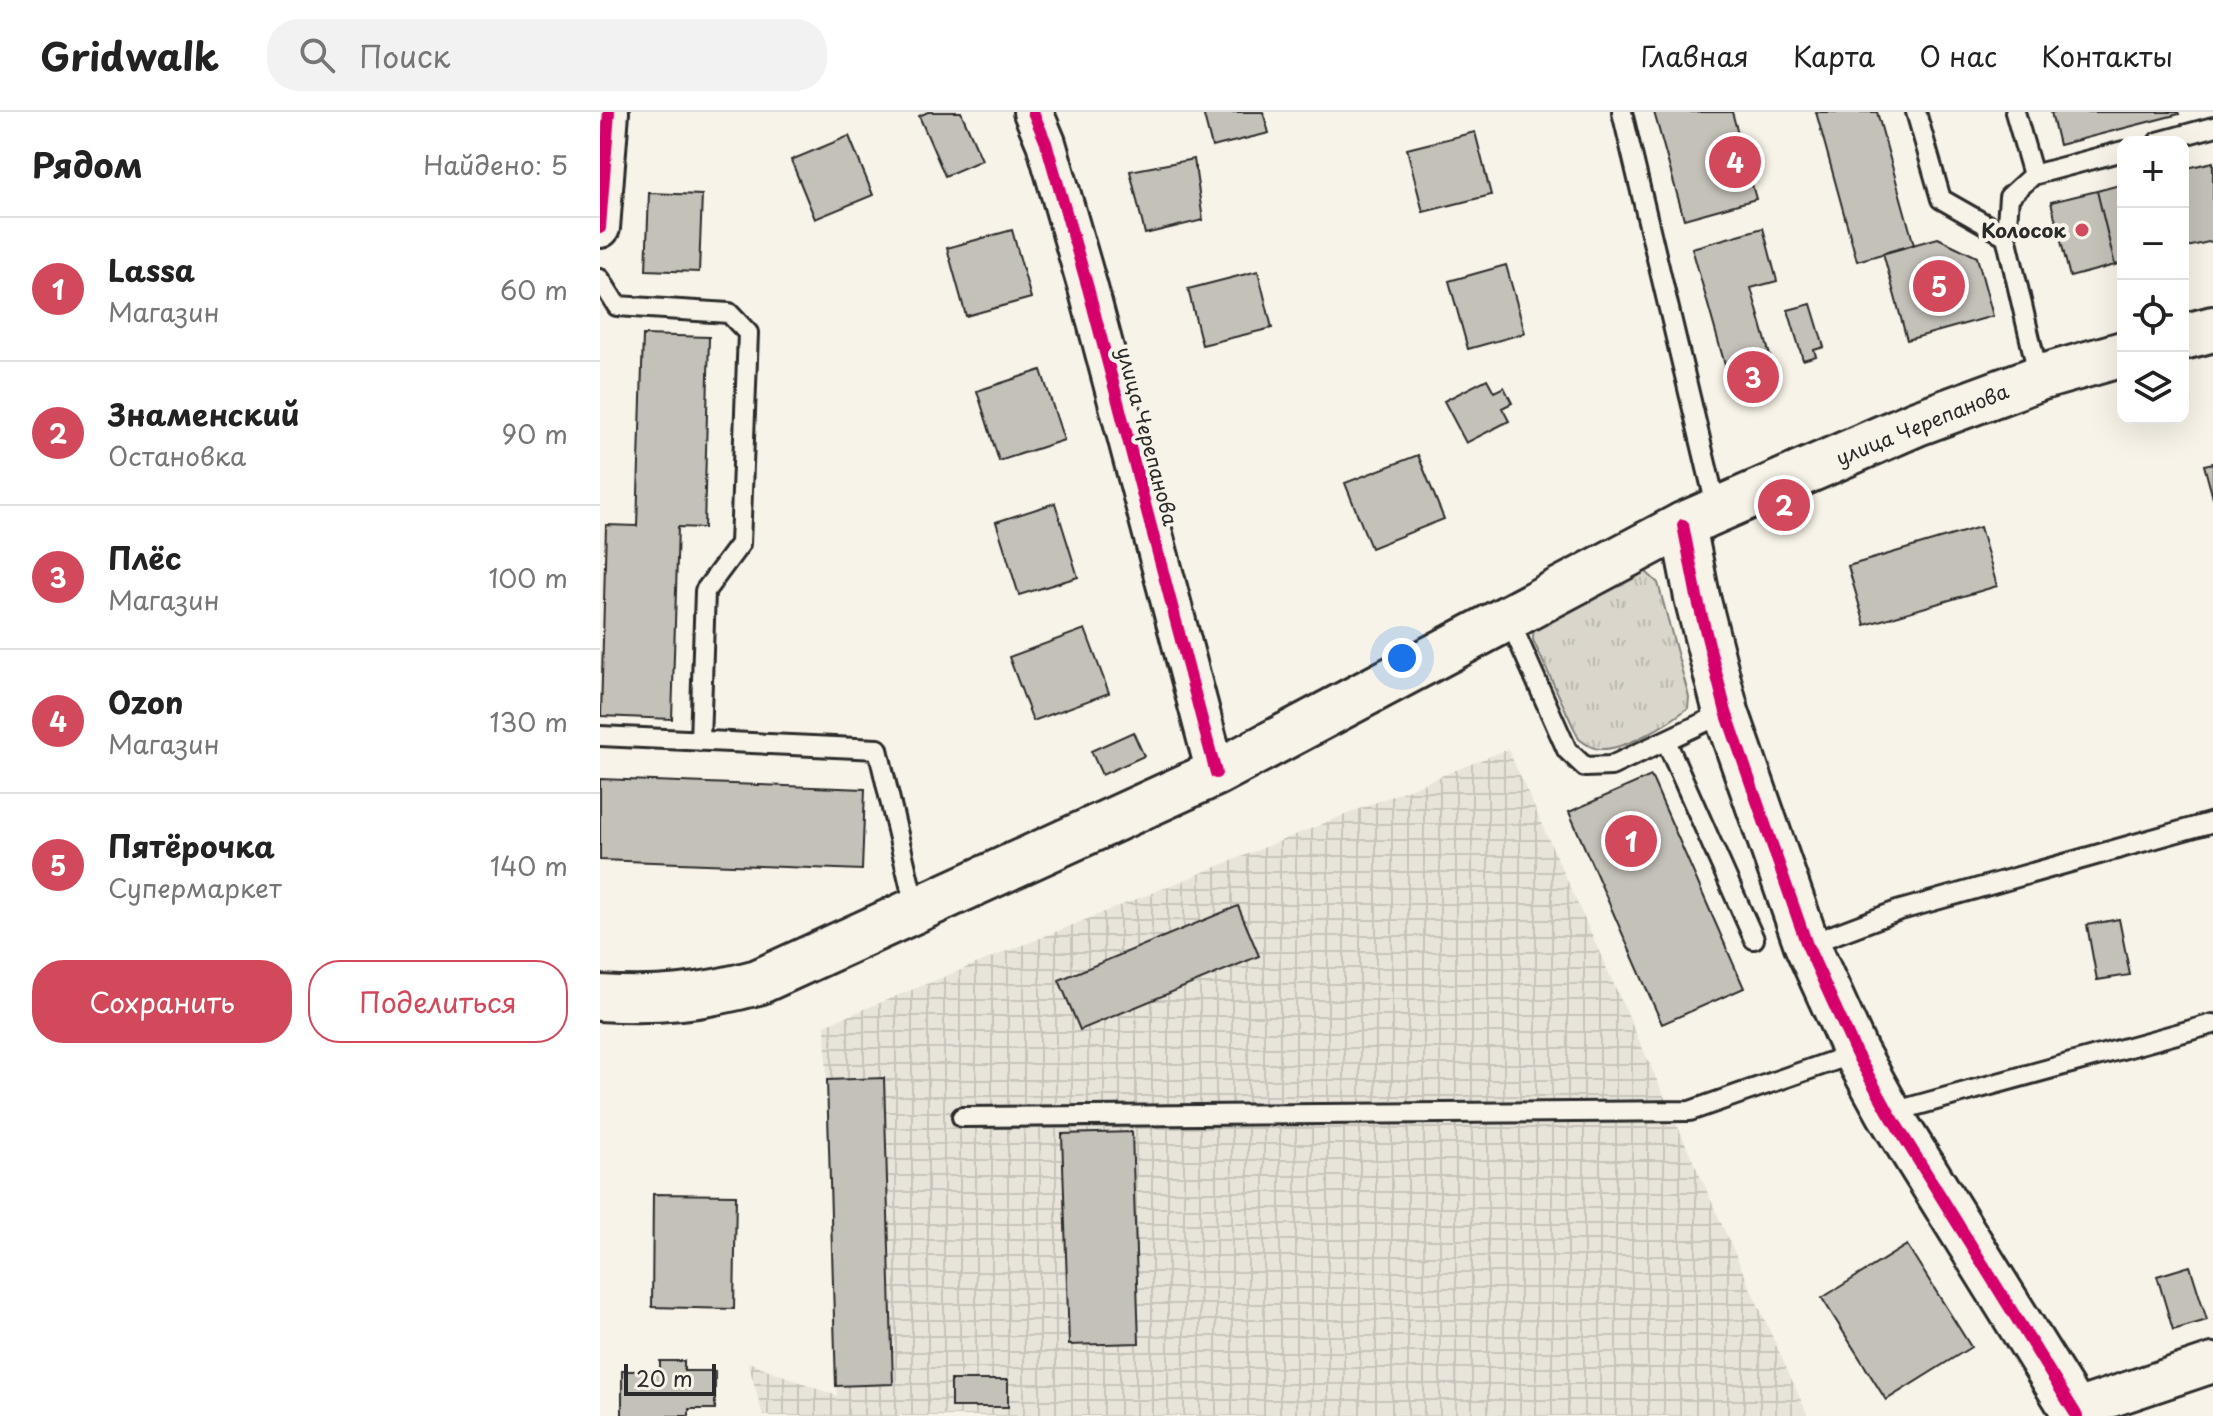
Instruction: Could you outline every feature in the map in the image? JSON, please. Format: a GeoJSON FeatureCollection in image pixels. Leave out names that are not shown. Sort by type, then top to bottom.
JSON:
{"type":"FeatureCollection","features":[{"type":"Feature","properties":{"kind":"main road"},"geometry":{"type":"LineString","coordinates":[[2189,335],[2213,329]]}},
{"type":"Feature","properties":{"kind":"main road","name":"улица Черепанова"},"geometry":{"type":"LineString","coordinates":[[600,998],[644,1001],[685,999],[746,986],[796,967],[1216,773],[1700,517],[1917,423],[2039,378],[2117,356]]}},
{"type":"Feature","properties":{"kind":"main road"},"geometry":{"type":"LineString","coordinates":[[1700,517],[1697,597],[1726,712],[1807,945],[1856,1053],[1889,1113],[2075,1413]]}},
{"type":"Feature","properties":{"kind":"street"},"geometry":{"type":"LineString","coordinates":[[600,228],[609,112]]}},
{"type":"Feature","properties":{"kind":"street","name":"улица Черепанова"},"geometry":{"type":"LineString","coordinates":[[1033,112],[1046,143],[1088,288],[1216,773]]}},
{"type":"Feature","properties":{"kind":"street"},"geometry":{"type":"LineString","coordinates":[[2075,1413],[2213,1363]]}},
{"type":"Feature","properties":{"kind":"lane"},"geometry":{"type":"LineString","coordinates":[[1622,112],[1700,517]]}},
{"type":"Feature","properties":{"kind":"lane"},"geometry":{"type":"LineString","coordinates":[[1916,112],[1941,199],[2006,236]]}},
{"type":"Feature","properties":{"kind":"lane"},"geometry":{"type":"LineString","coordinates":[[2015,112],[2033,175]]}},
{"type":"Feature","properties":{"kind":"lane"},"geometry":{"type":"LineString","coordinates":[[2180,136],[2213,127]]}},
{"type":"Feature","properties":{"kind":"lane"},"geometry":{"type":"LineString","coordinates":[[2039,378],[2006,236],[2009,197],[2033,175],[2117,153]]}},
{"type":"Feature","properties":{"kind":"lane"},"geometry":{"type":"LineString","coordinates":[[600,279],[617,306],[729,313],[748,333],[740,544],[705,591],[700,741]]}},
{"type":"Feature","properties":{"kind":"lane"},"geometry":{"type":"LineString","coordinates":[[1508,617],[1567,750],[1585,767],[1611,766],[1726,712]]}},
{"type":"Feature","properties":{"kind":"lane"},"geometry":{"type":"LineString","coordinates":[[600,736],[878,749],[916,911]]}},
{"type":"Feature","properties":{"kind":"lane"},"geometry":{"type":"LineString","coordinates":[[1666,741],[1754,939]]}},
{"type":"Feature","properties":{"kind":"lane"},"geometry":{"type":"LineString","coordinates":[[1807,945],[1897,911],[2213,822]]}},
{"type":"Feature","properties":{"kind":"lane"},"geometry":{"type":"LineString","coordinates":[[1889,1113],[2213,1024]]}},
{"type":"Feature","properties":{"kind":"lane"},"geometry":{"type":"LineString","coordinates":[[962,1117],[1690,1111],[1856,1053]]}},
{"type":"Feature","properties":{"kind":"shaded area"},"geometry":{"type":"Polygon","coordinates":[[[1508,749],[1808,1416],[763,1416],[748,1362],[837,1396],[825,1025],[1508,749]]]}},
{"type":"Feature","properties":{"kind":"green space"},"geometry":{"type":"Polygon","coordinates":[[[1630,569],[1645,571],[1658,583],[1689,697],[1688,708],[1635,740],[1598,749],[1579,739],[1533,640],[1534,618],[1630,569]]]}},
{"type":"Feature","properties":{"kind":"building"},"geometry":{"type":"Polygon","coordinates":[[[928,112],[961,112],[982,160],[945,176],[919,116],[928,112]]]}},
{"type":"Feature","properties":{"kind":"building"},"geometry":{"type":"Polygon","coordinates":[[[1203,112],[1263,112],[1269,133],[1212,147],[1203,112]]]}},
{"type":"Feature","properties":{"kind":"building"},"geometry":{"type":"Polygon","coordinates":[[[1654,112],[1732,112],[1756,199],[1684,219],[1654,112]]]}},
{"type":"Feature","properties":{"kind":"building"},"geometry":{"type":"Polygon","coordinates":[[[1816,112],[1877,112],[1914,245],[1857,261],[1816,112]]]}},
{"type":"Feature","properties":{"kind":"building"},"geometry":{"type":"Polygon","coordinates":[[[2051,112],[2178,112],[2179,114],[2059,145],[2051,112]]]}},
{"type":"Feature","properties":{"kind":"building"},"geometry":{"type":"Polygon","coordinates":[[[1475,132],[1491,195],[1423,212],[1407,149],[1475,132]]]}},
{"type":"Feature","properties":{"kind":"building"},"geometry":{"type":"Polygon","coordinates":[[[849,136],[873,195],[815,219],[791,160],[849,136]]]}},
{"type":"Feature","properties":{"kind":"building"},"geometry":{"type":"Polygon","coordinates":[[[1194,159],[1203,220],[1145,234],[1130,171],[1194,159]]]}},
{"type":"Feature","properties":{"kind":"building"},"geometry":{"type":"Polygon","coordinates":[[[2213,162],[2213,241],[2189,247],[2189,208],[2189,168],[2213,162]]]}},
{"type":"Feature","properties":{"kind":"building"},"geometry":{"type":"Polygon","coordinates":[[[2117,186],[2117,264],[2115,265],[2097,191],[2117,186]]]}},
{"type":"Feature","properties":{"kind":"building","name":"Колосок"},"geometry":{"type":"Polygon","coordinates":[[[2097,191],[2115,265],[2070,277],[2051,202],[2097,191]]]}},
{"type":"Feature","properties":{"kind":"building"},"geometry":{"type":"Polygon","coordinates":[[[649,193],[702,195],[699,272],[646,270],[649,193]]]}},
{"type":"Feature","properties":{"kind":"building"},"geometry":{"type":"Polygon","coordinates":[[[1763,228],[1777,281],[1751,288],[1778,384],[1734,397],[1692,248],[1763,228]]]}},
{"type":"Feature","properties":{"kind":"building"},"geometry":{"type":"Polygon","coordinates":[[[1012,230],[1031,298],[966,316],[947,248],[1012,230]]]}},
{"type":"Feature","properties":{"kind":"building"},"geometry":{"type":"Polygon","coordinates":[[[1938,238],[1977,257],[1993,316],[1907,340],[1883,253],[1938,238]]]}},
{"type":"Feature","properties":{"kind":"building"},"geometry":{"type":"Polygon","coordinates":[[[1506,265],[1525,333],[1468,349],[1449,281],[1506,265]]]}},
{"type":"Feature","properties":{"kind":"building"},"geometry":{"type":"Polygon","coordinates":[[[1258,271],[1272,328],[1202,345],[1188,289],[1258,271]]]}},
{"type":"Feature","properties":{"kind":"building"},"geometry":{"type":"Polygon","coordinates":[[[1811,304],[1824,347],[1814,350],[1816,356],[1803,360],[1788,310],[1811,304]]]}},
{"type":"Feature","properties":{"kind":"building"},"geometry":{"type":"Polygon","coordinates":[[[643,335],[709,337],[704,528],[678,527],[672,719],[601,716],[606,525],[637,526],[643,335]]]}},
{"type":"Feature","properties":{"kind":"building"},"geometry":{"type":"Polygon","coordinates":[[[1041,370],[1064,440],[999,461],[977,391],[1041,370]]]}},
{"type":"Feature","properties":{"kind":"building"},"geometry":{"type":"Polygon","coordinates":[[[1487,379],[1494,392],[1504,387],[1512,403],[1502,408],[1509,421],[1466,443],[1444,401],[1487,379]]]}},
{"type":"Feature","properties":{"kind":"building"},"geometry":{"type":"Polygon","coordinates":[[[1418,455],[1444,519],[1371,548],[1345,483],[1418,455]]]}},
{"type":"Feature","properties":{"kind":"building"},"geometry":{"type":"Polygon","coordinates":[[[2213,463],[2213,498],[2204,465],[2213,463]]]}},
{"type":"Feature","properties":{"kind":"building"},"geometry":{"type":"Polygon","coordinates":[[[1055,503],[1078,577],[1019,595],[996,522],[1055,503]]]}},
{"type":"Feature","properties":{"kind":"building"},"geometry":{"type":"Polygon","coordinates":[[[1980,527],[1997,586],[1865,625],[1848,566],[1980,527]]]}},
{"type":"Feature","properties":{"kind":"building"},"geometry":{"type":"Polygon","coordinates":[[[1085,629],[1109,693],[1033,721],[1009,657],[1085,629]]]}},
{"type":"Feature","properties":{"kind":"building"},"geometry":{"type":"Polygon","coordinates":[[[1133,732],[1144,756],[1102,775],[1091,751],[1133,732]]]}},
{"type":"Feature","properties":{"kind":"building"},"geometry":{"type":"Polygon","coordinates":[[[1651,776],[1744,988],[1662,1024],[1569,812],[1651,776]]]}},
{"type":"Feature","properties":{"kind":"building"},"geometry":{"type":"Polygon","coordinates":[[[600,779],[865,789],[862,870],[600,860],[600,779]]]}},
{"type":"Feature","properties":{"kind":"building"},"geometry":{"type":"Polygon","coordinates":[[[1238,906],[1259,956],[1080,1030],[1059,980],[1238,906]]]}},
{"type":"Feature","properties":{"kind":"building"},"geometry":{"type":"Polygon","coordinates":[[[2119,919],[2130,975],[2097,980],[2087,925],[2119,919]]]}},
{"type":"Feature","properties":{"kind":"building"},"geometry":{"type":"Polygon","coordinates":[[[884,1078],[893,1384],[836,1386],[827,1080],[884,1078]]]}},
{"type":"Feature","properties":{"kind":"building"},"geometry":{"type":"Polygon","coordinates":[[[1132,1132],[1139,1343],[1069,1345],[1062,1134],[1132,1132]]]}},
{"type":"Feature","properties":{"kind":"building"},"geometry":{"type":"Polygon","coordinates":[[[653,1194],[736,1195],[734,1309],[652,1307],[653,1194]]]}},
{"type":"Feature","properties":{"kind":"building"},"geometry":{"type":"Polygon","coordinates":[[[1907,1245],[1971,1347],[1886,1400],[1822,1298],[1907,1245]]]}},
{"type":"Feature","properties":{"kind":"building"},"geometry":{"type":"Polygon","coordinates":[[[2190,1266],[2207,1320],[2173,1330],[2157,1276],[2190,1266]]]}},
{"type":"Feature","properties":{"kind":"building"},"geometry":{"type":"Polygon","coordinates":[[[660,1361],[684,1361],[684,1371],[715,1371],[715,1409],[689,1409],[689,1416],[622,1416],[622,1371],[660,1371],[660,1361]]]}},
{"type":"Feature","properties":{"kind":"building"},"geometry":{"type":"Polygon","coordinates":[[[951,1380],[1008,1380],[1008,1407],[951,1407],[951,1380]]]}},
{"type":"Feature","properties":{"kind":"cycle path"},"geometry":{"type":"LineString","coordinates":[[600,228],[609,112]]}},
{"type":"Feature","properties":{"kind":"cycle path"},"geometry":{"type":"LineString","coordinates":[[1033,112],[1046,143],[1088,288],[1216,773]]}},
{"type":"Feature","properties":{"kind":"cycle path"},"geometry":{"type":"LineString","coordinates":[[1683,525],[1697,597],[1726,712],[1807,945],[1856,1053],[1889,1113],[2077,1416]]}},
{"type":"Feature","properties":{"kind":"place","name":"Ozon"},"geometry":{"type":"Point","coordinates":[1735,162]}},
{"type":"Feature","properties":{"kind":"place","name":"Колосок"},"geometry":{"type":"Point","coordinates":[2082,230]}},
{"type":"Feature","properties":{"kind":"place","name":"Пятёрочка"},"geometry":{"type":"Point","coordinates":[1939,286]}},
{"type":"Feature","properties":{"kind":"place","name":"Плёс"},"geometry":{"type":"Point","coordinates":[1753,377]}},
{"type":"Feature","properties":{"kind":"place","name":"Знаменский"},"geometry":{"type":"Point","coordinates":[1784,505]}},
{"type":"Feature","properties":{"kind":"place","name":"Lassa"},"geometry":{"type":"Point","coordinates":[1631,841]}}]}
